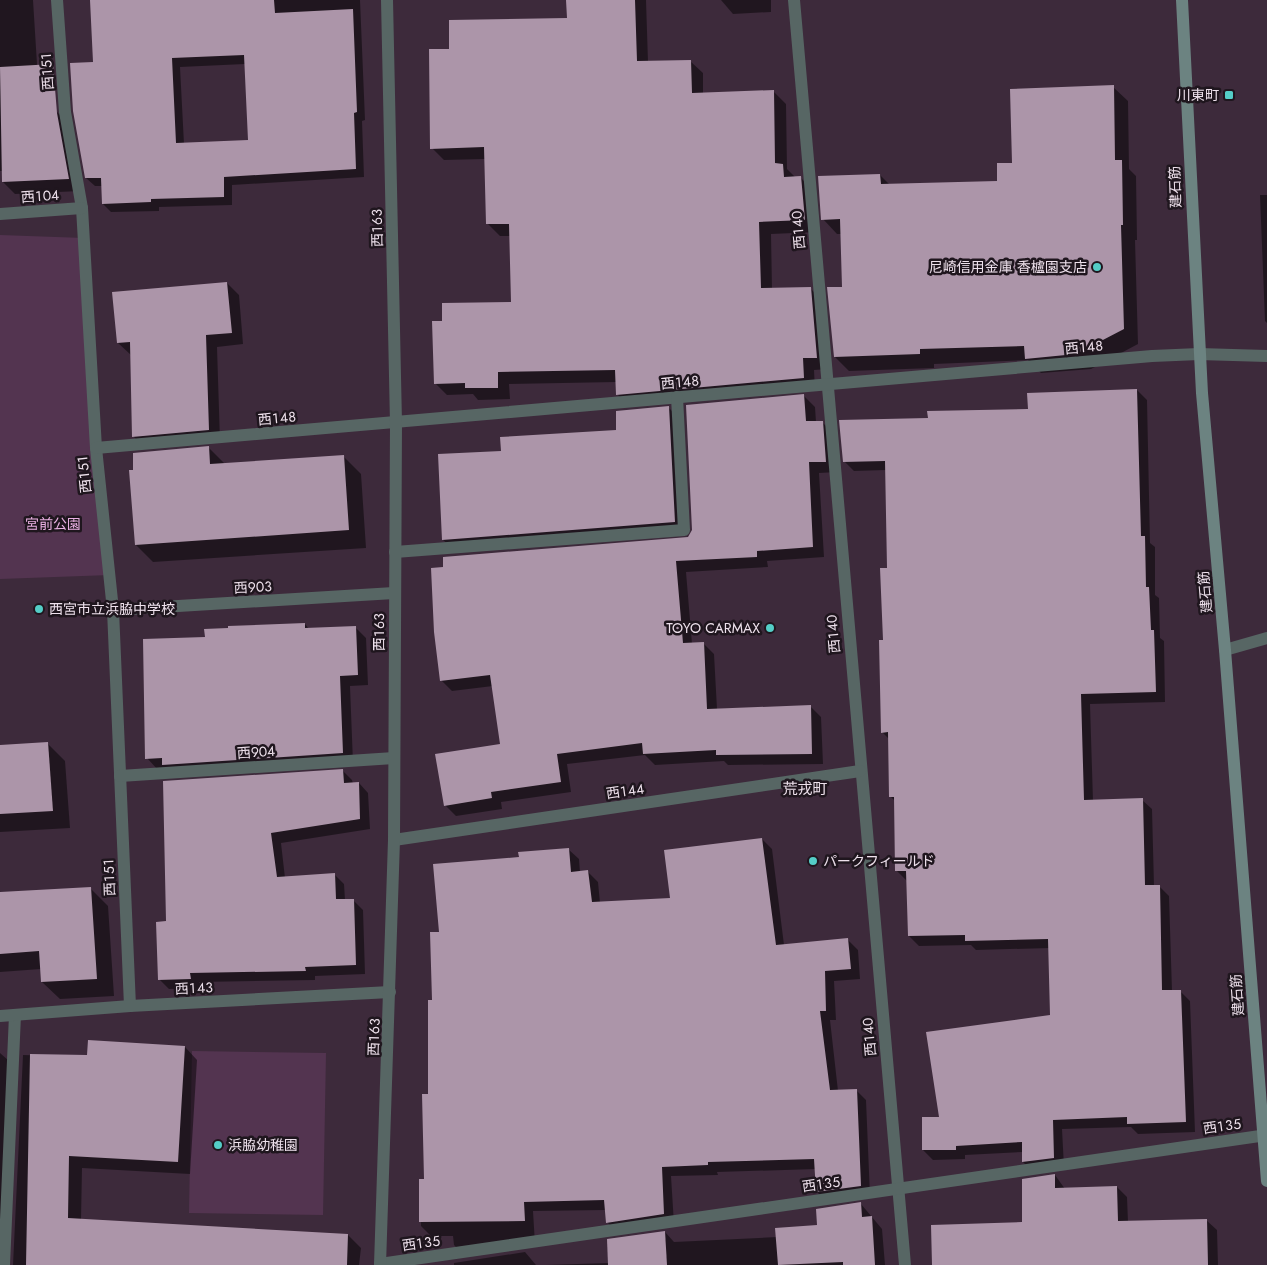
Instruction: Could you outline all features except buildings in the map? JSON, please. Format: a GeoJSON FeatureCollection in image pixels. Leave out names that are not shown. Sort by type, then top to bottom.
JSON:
{"type":"FeatureCollection","features":[{"type":"Feature","properties":{"kind":"street","name":"西１５１"},"geometry":{"type":"LineString","coordinates":[[56,0],[65,112],[82,208],[96,448],[113,610],[130,1006]]}},
{"type":"Feature","properties":{"kind":"street","name":"西１６３"},"geometry":{"type":"LineString","coordinates":[[380,1265],[394,840],[396,423],[387,0]]}},
{"type":"Feature","properties":{"kind":"street","name":"西１４０"},"geometry":{"type":"LineString","coordinates":[[794,0],[826,386],[905,1265]]}},
{"type":"Feature","properties":{"kind":"street","name":"建石筋"},"geometry":{"type":"LineString","coordinates":[[1182,0],[1199,354],[1265,1135],[1267,1181]]}},
{"type":"Feature","properties":{"kind":"street","name":"西１０４"},"geometry":{"type":"LineString","coordinates":[[0,214],[82,208]]}},
{"type":"Feature","properties":{"kind":"street","name":"西１４８"},"geometry":{"type":"LineString","coordinates":[[96,448],[1199,354],[1267,356]]}},
{"type":"Feature","properties":{"kind":"street"},"geometry":{"type":"LineString","coordinates":[[395,552],[684,530],[677,397]]}},
{"type":"Feature","properties":{"kind":"street","name":"西９０３"},"geometry":{"type":"LineString","coordinates":[[113,610],[394,593]]}},
{"type":"Feature","properties":{"kind":"street"},"geometry":{"type":"LineString","coordinates":[[1225,650],[1267,638]]}},
{"type":"Feature","properties":{"kind":"street","name":"西９０４"},"geometry":{"type":"LineString","coordinates":[[120,776],[394,758]]}},
{"type":"Feature","properties":{"kind":"street","name":"西１４４"},"geometry":{"type":"LineString","coordinates":[[394,840],[860,771]]}},
{"type":"Feature","properties":{"kind":"street","name":"西１４３"},"geometry":{"type":"LineString","coordinates":[[0,1016],[130,1006],[390,992]]}},
{"type":"Feature","properties":{"kind":"street"},"geometry":{"type":"LineString","coordinates":[[4,1265],[15,1015]]}},
{"type":"Feature","properties":{"kind":"street","name":"西１３５"},"geometry":{"type":"LineString","coordinates":[[380,1265],[1265,1135]]}},
{"type":"Feature","properties":{"kind":"green space","name":"宮前公園"},"geometry":{"type":"Polygon","coordinates":[[[0,235],[84,238],[110,575],[0,579],[0,235]]]}},
{"type":"Feature","properties":{"kind":"green space"},"geometry":{"type":"Polygon","coordinates":[[[192,1051],[326,1053],[323,1215],[189,1213],[192,1051]]]}},
{"type":"Feature","properties":{"kind":"place","name":"川東町"},"geometry":{"type":"Point","coordinates":[1229,95]}},
{"type":"Feature","properties":{"kind":"place","name":"尼崎信用金庫 香櫨園支店"},"geometry":{"type":"Point","coordinates":[1097,267]}},
{"type":"Feature","properties":{"kind":"place","name":"西宮市立浜脇中学校"},"geometry":{"type":"Point","coordinates":[39,609]}},
{"type":"Feature","properties":{"kind":"place","name":"TOYO CARMAX"},"geometry":{"type":"Point","coordinates":[770,628]}},
{"type":"Feature","properties":{"kind":"place","name":"パークフィールド"},"geometry":{"type":"Point","coordinates":[813,861]}},
{"type":"Feature","properties":{"kind":"place","name":"浜脇幼稚園"},"geometry":{"type":"Point","coordinates":[218,1145]}},
{"type":"Feature","properties":{"kind":"district","name":"荒戎町"},"geometry":{"type":"Point","coordinates":[805,789]}}]}
